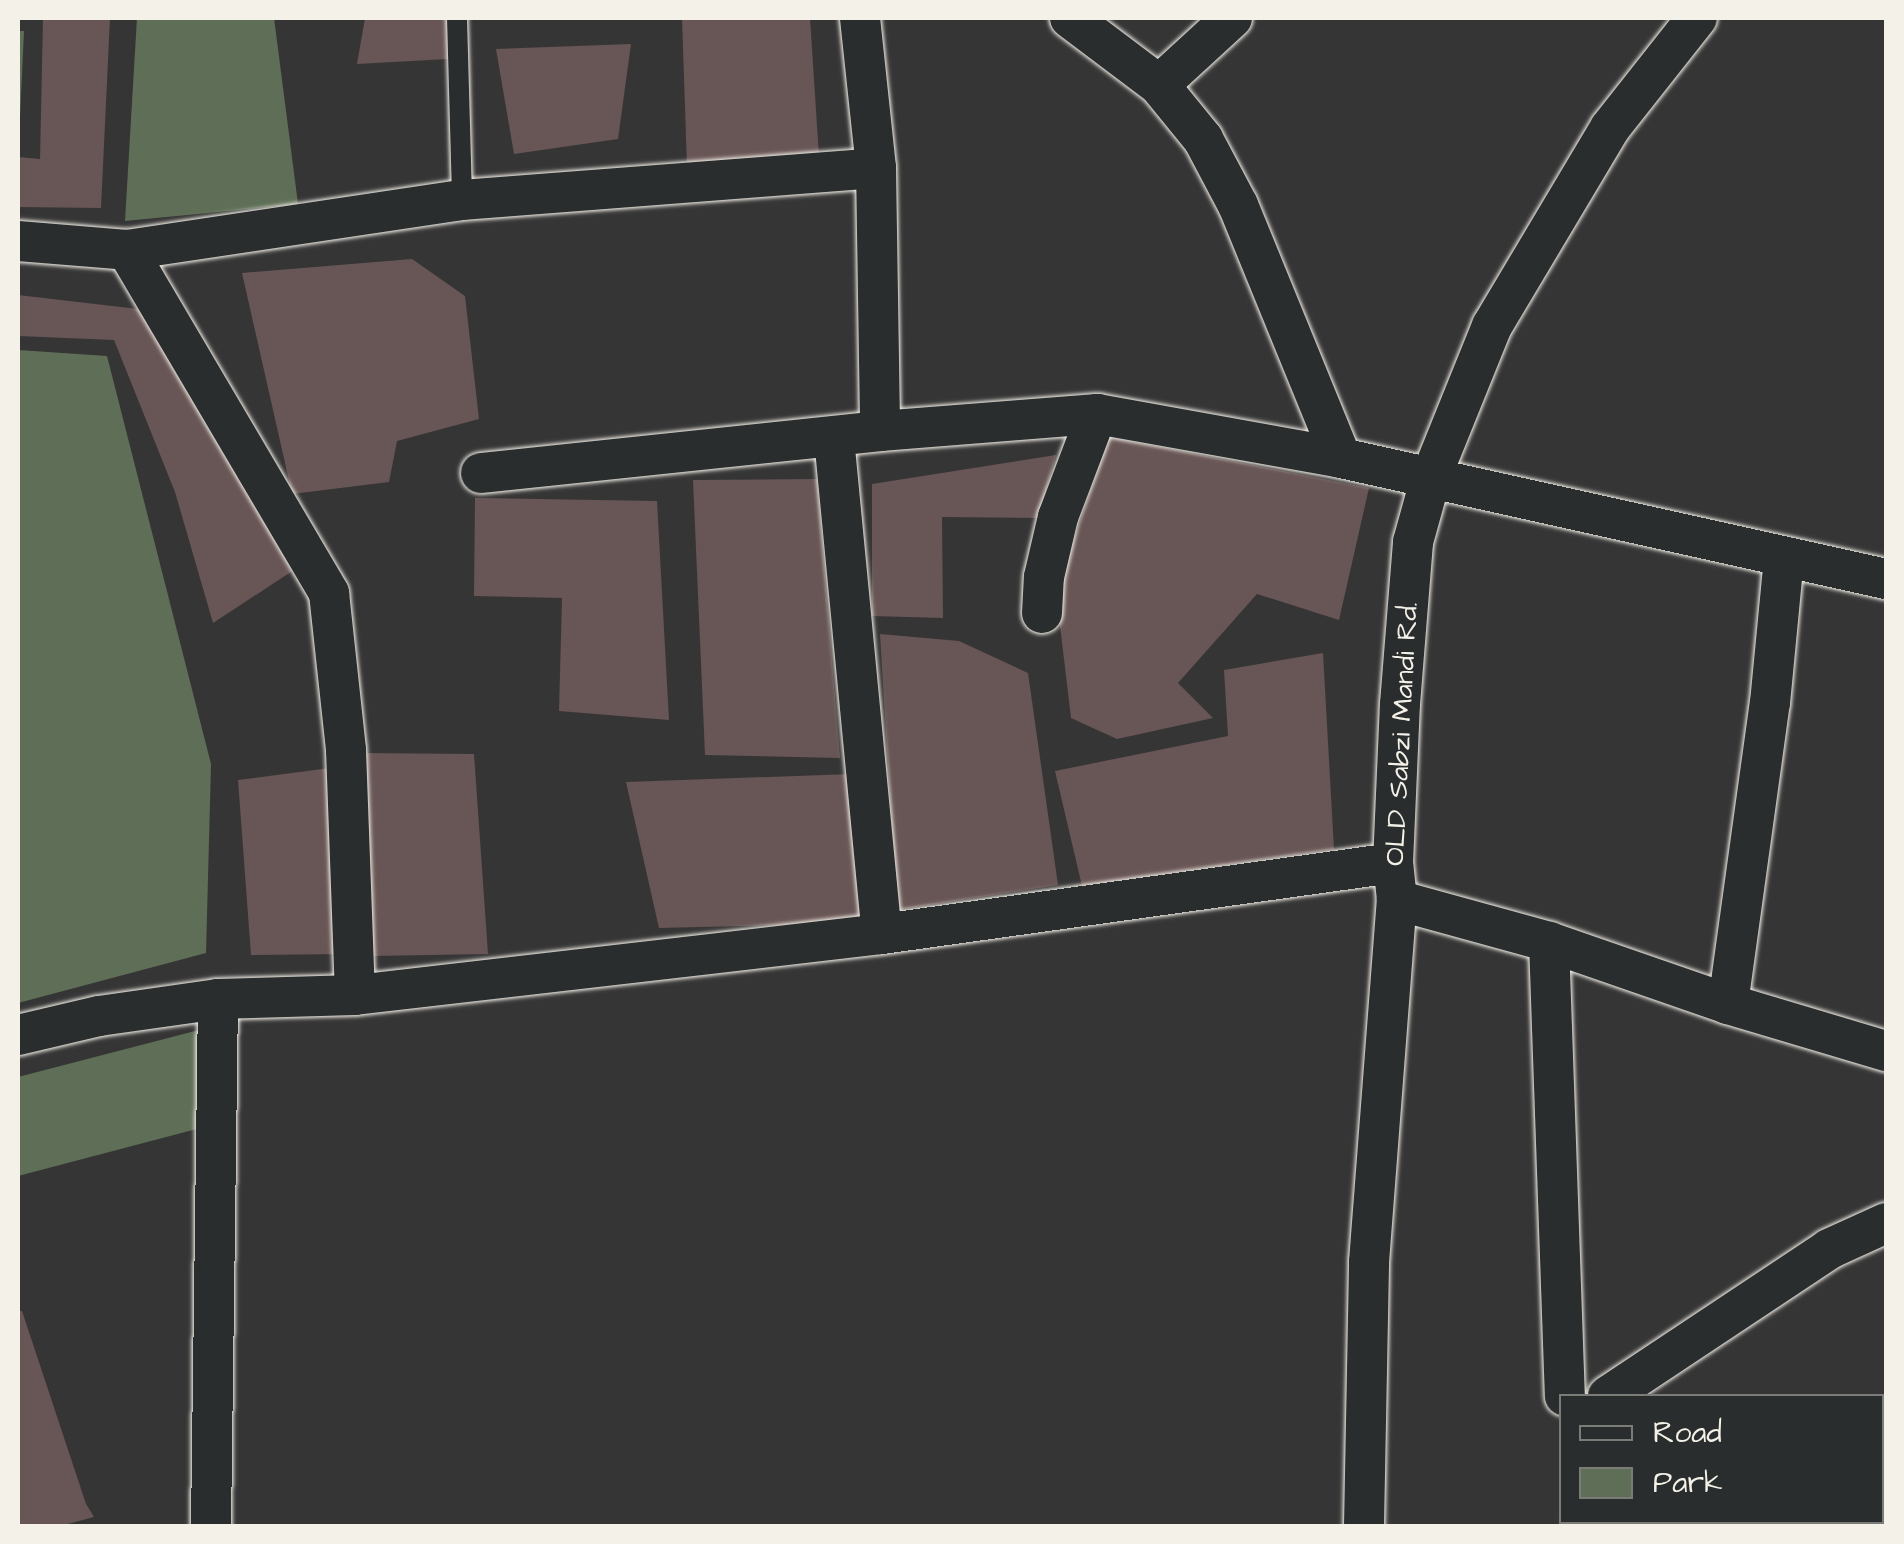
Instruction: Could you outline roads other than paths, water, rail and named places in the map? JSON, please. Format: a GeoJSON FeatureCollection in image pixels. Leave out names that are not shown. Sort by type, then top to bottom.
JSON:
{"type":"FeatureCollection","features":[{"type":"Feature","properties":{"kind":"street"},"geometry":{"type":"LineString","coordinates":[[860,18],[876,168],[880,431]]}},
{"type":"Feature","properties":{"kind":"street"},"geometry":{"type":"LineString","coordinates":[[1070,18],[1159,84],[1203,139],[1238,205],[1341,458]]}},
{"type":"Feature","properties":{"kind":"street","name":"OLD Sabzi Mandi Rd."},"geometry":{"type":"LineString","coordinates":[[1364,1526],[1369,1262],[1413,542],[1431,477],[1492,326],[1610,128],[1697,18]]}},
{"type":"Feature","properties":{"kind":"street"},"geometry":{"type":"LineString","coordinates":[[1159,84],[1229,19]]}},
{"type":"Feature","properties":{"kind":"street"},"geometry":{"type":"LineString","coordinates":[[18,241],[128,250],[462,200],[876,168]]}},
{"type":"Feature","properties":{"kind":"street"},"geometry":{"type":"LineString","coordinates":[[128,250],[329,593],[346,750],[355,995]]}},
{"type":"Feature","properties":{"kind":"street"},"geometry":{"type":"LineString","coordinates":[[1042,613],[1044,578],[1058,517],[1097,414]]}},
{"type":"Feature","properties":{"kind":"street"},"geometry":{"type":"LineString","coordinates":[[481,473],[880,431],[1097,414],[1341,458],[1886,579]]}},
{"type":"Feature","properties":{"kind":"street"},"geometry":{"type":"LineString","coordinates":[[834,438],[882,934]]}},
{"type":"Feature","properties":{"kind":"street"},"geometry":{"type":"LineString","coordinates":[[1728,1004],[1770,703],[1784,558]]}},
{"type":"Feature","properties":{"kind":"street"},"geometry":{"type":"LineString","coordinates":[[18,1035],[99,1016],[218,1000],[355,995],[882,934],[1395,882],[1549,942],[1728,1004],[1886,1051]]}},
{"type":"Feature","properties":{"kind":"street"},"geometry":{"type":"LineString","coordinates":[[1549,942],[1565,1394]]}},
{"type":"Feature","properties":{"kind":"street"},"geometry":{"type":"LineString","coordinates":[[211,1526],[218,1000]]}},
{"type":"Feature","properties":{"kind":"street"},"geometry":{"type":"LineString","coordinates":[[1611,1394],[1829,1249],[1886,1223]]}},
{"type":"Feature","properties":{"kind":"lane"},"geometry":{"type":"LineString","coordinates":[[457,18],[462,200]]}}]}
